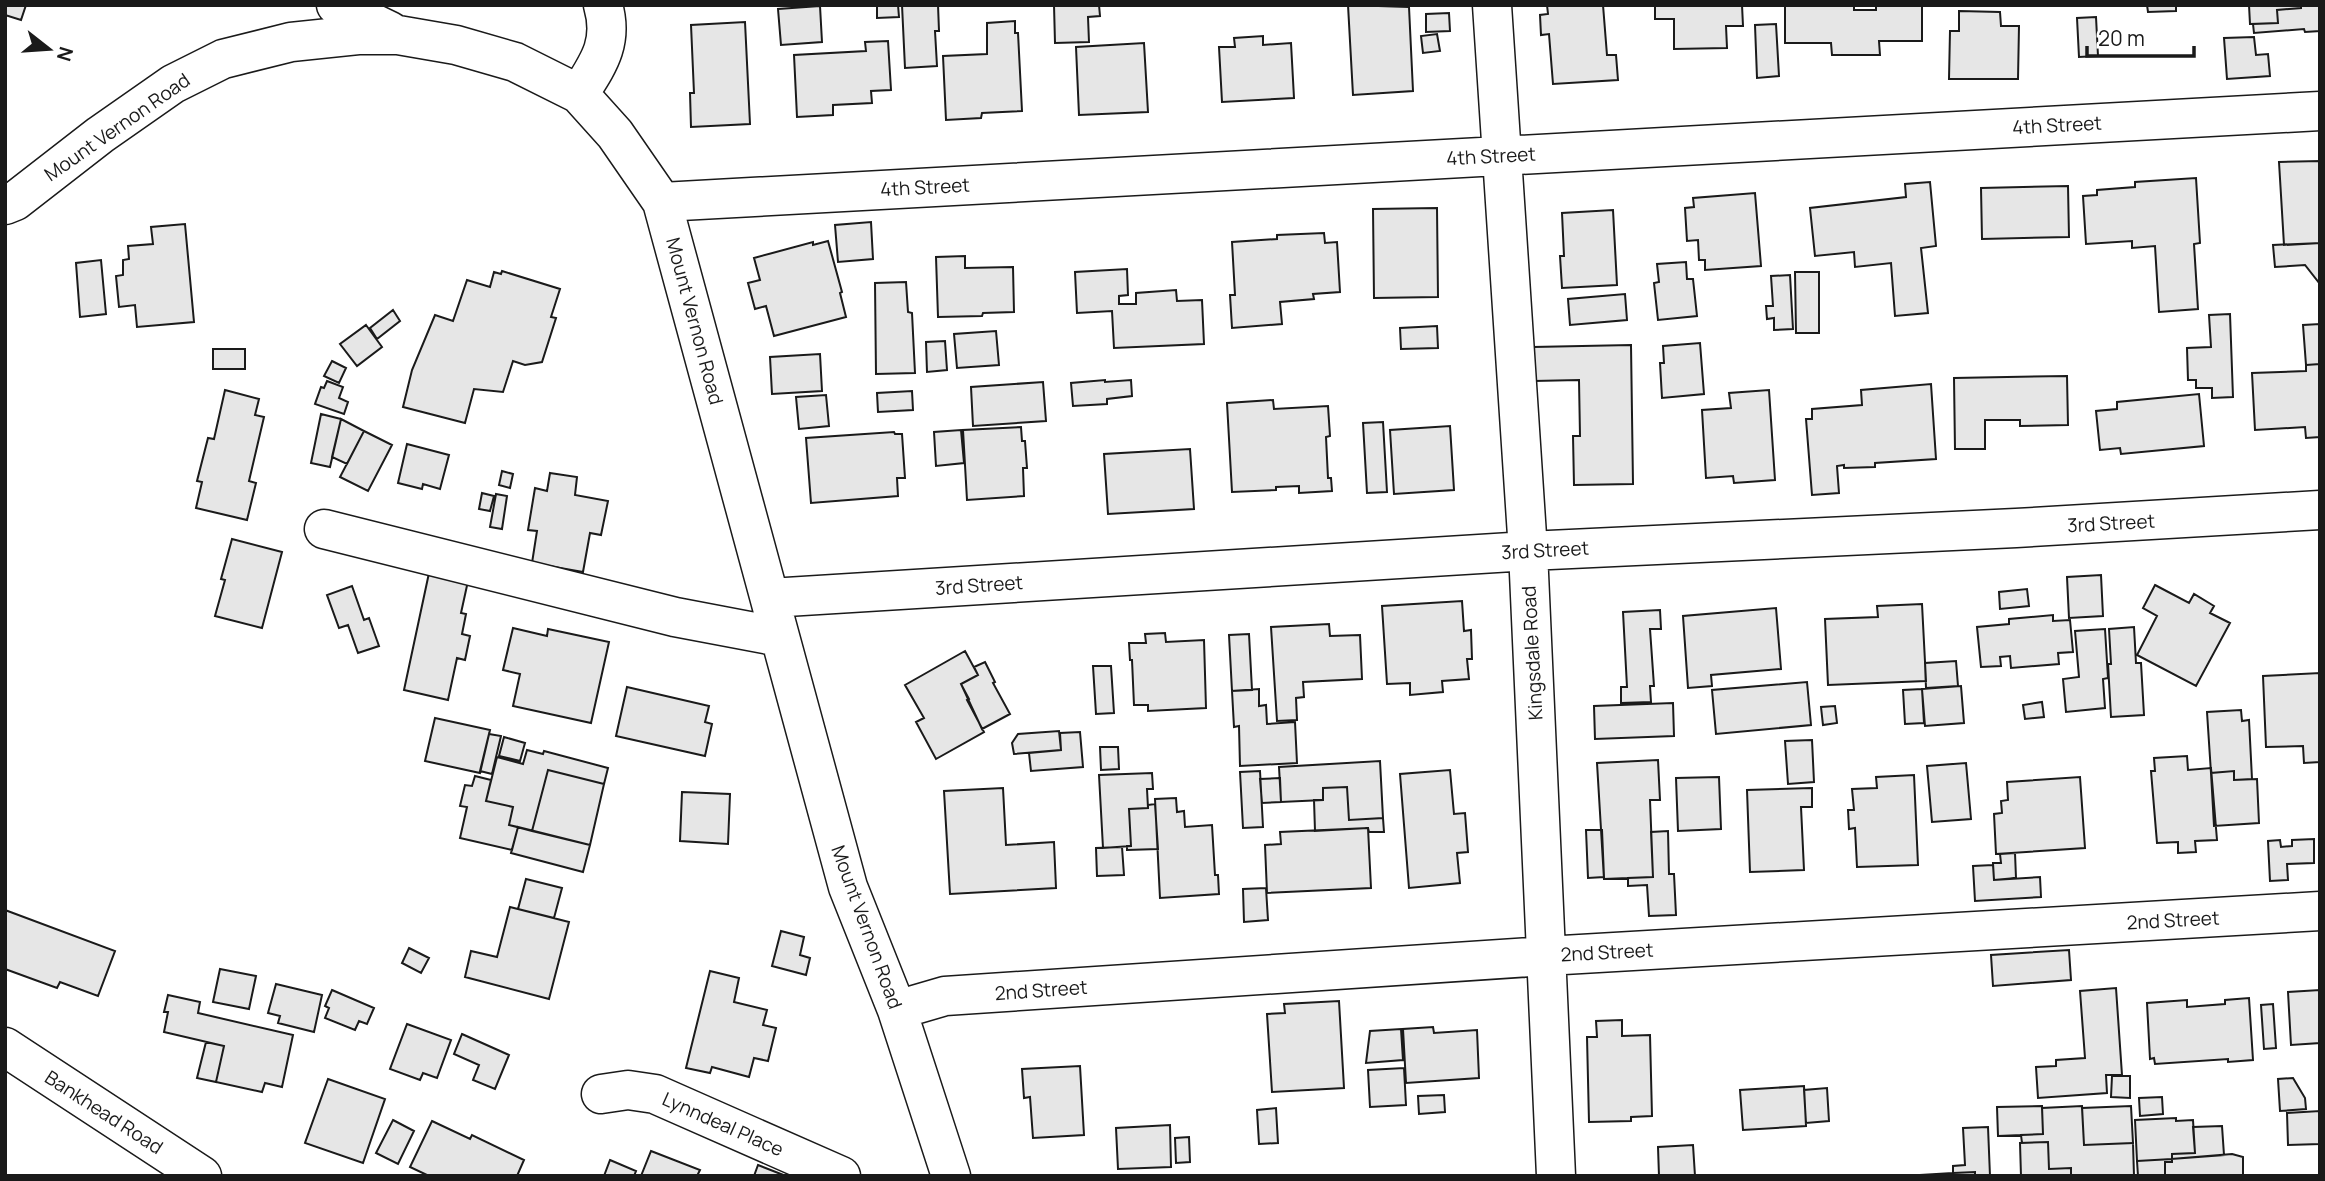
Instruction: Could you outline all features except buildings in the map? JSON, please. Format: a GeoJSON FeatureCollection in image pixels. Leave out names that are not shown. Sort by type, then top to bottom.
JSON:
{"type":"FeatureCollection","features":[{"type":"Feature","properties":{"kind":"street"},"geometry":{"type":"LineString","coordinates":[[336,5],[398,35]]}},
{"type":"Feature","properties":{"kind":"street"},"geometry":{"type":"LineString","coordinates":[[579,94],[601,58],[607,35],[603,5]]}},
{"type":"Feature","properties":{"kind":"street","name":"Kingsdale Road"},"geometry":{"type":"LineString","coordinates":[[1492,5],[1528,551],[1556,1176]]}},
{"type":"Feature","properties":{"kind":"street","name":"Mount Vernon Road"},"geometry":{"type":"LineString","coordinates":[[5,205],[15,201],[100,135],[173,84],[223,59],[290,42],[358,35],[398,35],[456,44],[515,62],[579,94],[615,134],[662,202],[848,887],[897,1010],[951,1176]]}},
{"type":"Feature","properties":{"kind":"street","name":"4th Street"},"geometry":{"type":"LineString","coordinates":[[662,202],[2320,111]]}},
{"type":"Feature","properties":{"kind":"street","name":"3rd Street"},"geometry":{"type":"LineString","coordinates":[[771,598],[1528,551],[2320,510]]}},
{"type":"Feature","properties":{"kind":"street"},"geometry":{"type":"LineString","coordinates":[[324,529],[662,614],[780,637]]}},
{"type":"Feature","properties":{"kind":"street","name":"2nd Street"},"geometry":{"type":"LineString","coordinates":[[897,1010],[944,996],[1546,956],[2320,911]]}},
{"type":"Feature","properties":{"kind":"street","name":"Bankhead Road"},"geometry":{"type":"LineString","coordinates":[[5,1048],[202,1176]]}},
{"type":"Feature","properties":{"kind":"street","name":"Lynndeal Place"},"geometry":{"type":"LineString","coordinates":[[601,1094],[628,1090],[655,1094],[841,1176]]}}]}
